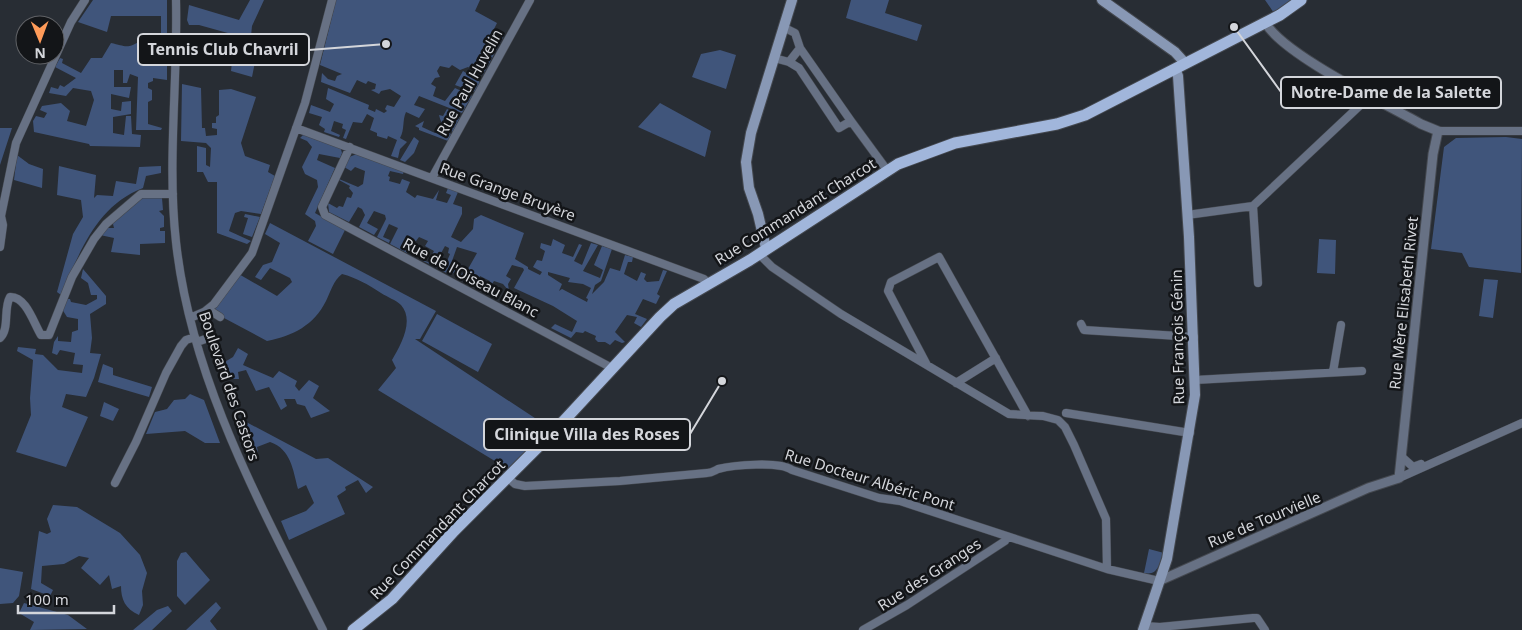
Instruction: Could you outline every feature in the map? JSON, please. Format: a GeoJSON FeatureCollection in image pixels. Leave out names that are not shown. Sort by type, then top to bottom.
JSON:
{"type":"FeatureCollection","features":[{"type":"Feature","properties":{"kind":"main road"},"geometry":{"type":"LineString","coordinates":[[768,249],[764,242],[760,221],[749,188],[746,162],[751,133],[792,0]]}},
{"type":"Feature","properties":{"kind":"main road"},"geometry":{"type":"LineString","coordinates":[[1102,0],[1174,52],[1180,66]]}},
{"type":"Feature","properties":{"kind":"main road","name":"Rue Commandant Charcot"},"geometry":{"type":"LineString","coordinates":[[353,630],[392,599],[454,531],[508,478],[674,304],[768,249],[887,170],[909,159],[955,143],[1069,121],[1265,22],[1301,0]]}},
{"type":"Feature","properties":{"kind":"main road","name":"Rue François Génin"},"geometry":{"type":"LineString","coordinates":[[1148,628],[1159,581],[1167,559],[1190,433],[1195,380],[1178,76],[1180,66]]}},
{"type":"Feature","properties":{"kind":"main road"},"geometry":{"type":"LineString","coordinates":[[746,262],[757,249],[760,221]]}},
{"type":"Feature","properties":{"kind":"street"},"geometry":{"type":"LineString","coordinates":[[0,247],[2,219],[16,143],[70,26],[85,0]]}},
{"type":"Feature","properties":{"kind":"street","name":"Boulevard des Castors"},"geometry":{"type":"LineString","coordinates":[[176,0],[173,194],[176,244],[190,318],[196,340],[241,462],[272,532],[323,630]]}},
{"type":"Feature","properties":{"kind":"street"},"geometry":{"type":"LineString","coordinates":[[190,318],[208,310],[252,253],[305,103],[332,0]]}},
{"type":"Feature","properties":{"kind":"street","name":"Rue Paul Huvelin"},"geometry":{"type":"LineString","coordinates":[[432,178],[530,0]]}},
{"type":"Feature","properties":{"kind":"street"},"geometry":{"type":"LineString","coordinates":[[1265,22],[1272,32],[1318,65],[1370,96],[1438,131],[1501,130],[1522,132]]}},
{"type":"Feature","properties":{"kind":"street"},"geometry":{"type":"LineString","coordinates":[[783,27],[795,33],[800,48],[887,170]]}},
{"type":"Feature","properties":{"kind":"street"},"geometry":{"type":"LineString","coordinates":[[789,62],[800,48]]}},
{"type":"Feature","properties":{"kind":"street"},"geometry":{"type":"LineString","coordinates":[[774,58],[798,66],[839,128],[851,121]]}},
{"type":"Feature","properties":{"kind":"street"},"geometry":{"type":"LineString","coordinates":[[798,66],[801,60],[807,58]]}},
{"type":"Feature","properties":{"kind":"street"},"geometry":{"type":"LineString","coordinates":[[1187,214],[1253,206],[1370,96]]}},
{"type":"Feature","properties":{"kind":"street","name":"Rue Grange Bruyère"},"geometry":{"type":"LineString","coordinates":[[296,128],[704,279],[708,283]]}},
{"type":"Feature","properties":{"kind":"street","name":"Rue Mère Elisabeth Rivet"},"geometry":{"type":"LineString","coordinates":[[1400,476],[1433,154],[1438,131]]}},
{"type":"Feature","properties":{"kind":"street","name":"Rue de l'Oiseau Blanc"},"geometry":{"type":"LineString","coordinates":[[350,147],[322,207],[325,215],[612,368]]}},
{"type":"Feature","properties":{"kind":"street"},"geometry":{"type":"LineString","coordinates":[[0,338],[5,329],[7,301],[10,297],[15,297],[21,301],[41,335],[49,335],[72,276],[106,224],[136,196],[145,194],[173,194]]}},
{"type":"Feature","properties":{"kind":"street"},"geometry":{"type":"LineString","coordinates":[[1253,206],[1258,283]]}},
{"type":"Feature","properties":{"kind":"street"},"geometry":{"type":"LineString","coordinates":[[768,249],[764,261],[841,314],[1009,414],[1043,416],[1058,420],[1065,427],[1106,520],[1108,570]]}},
{"type":"Feature","properties":{"kind":"street"},"geometry":{"type":"LineString","coordinates":[[928,366],[888,291],[891,282],[939,257],[1028,416]]}},
{"type":"Feature","properties":{"kind":"street"},"geometry":{"type":"LineString","coordinates":[[208,310],[220,317]]}},
{"type":"Feature","properties":{"kind":"street"},"geometry":{"type":"LineString","coordinates":[[1081,324],[1084,330],[1194,337]]}},
{"type":"Feature","properties":{"kind":"street"},"geometry":{"type":"LineString","coordinates":[[1333,372],[1341,325]]}},
{"type":"Feature","properties":{"kind":"street"},"geometry":{"type":"LineString","coordinates":[[115,483],[136,442],[166,373],[181,346],[186,340],[211,337]]}},
{"type":"Feature","properties":{"kind":"street"},"geometry":{"type":"LineString","coordinates":[[956,382],[996,358]]}},
{"type":"Feature","properties":{"kind":"street"},"geometry":{"type":"LineString","coordinates":[[1195,380],[1362,371]]}},
{"type":"Feature","properties":{"kind":"street"},"geometry":{"type":"LineString","coordinates":[[1066,414],[1190,433]]}},
{"type":"Feature","properties":{"kind":"street","name":"Rue de Tourvielle"},"geometry":{"type":"LineString","coordinates":[[1159,581],[1368,488],[1382,485],[1522,423]]}},
{"type":"Feature","properties":{"kind":"street"},"geometry":{"type":"LineString","coordinates":[[1402,456],[1405,462],[1414,467]]}},
{"type":"Feature","properties":{"kind":"street","name":"Rue de Tourvielle"},"geometry":{"type":"LineString","coordinates":[[1400,476],[1414,467],[1435,460]]}},
{"type":"Feature","properties":{"kind":"street","name":"Rue Docteur Albéric Pont"},"geometry":{"type":"LineString","coordinates":[[508,478],[515,484],[525,486],[597,483],[707,473],[718,469],[782,465],[792,470],[879,498],[900,501],[1108,570],[1159,581]]}},
{"type":"Feature","properties":{"kind":"street","name":"Rue des Granges"},"geometry":{"type":"LineString","coordinates":[[863,630],[958,572],[1005,541],[1007,537]]}},
{"type":"Feature","properties":{"kind":"street"},"geometry":{"type":"LineString","coordinates":[[1148,628],[1262,625]]}},
{"type":"Feature","properties":{"kind":"shaded area"},"geometry":{"type":"Polygon","coordinates":[[[93,0],[167,0],[167,80],[153,78],[153,81],[148,83],[148,88],[152,90],[152,100],[148,102],[148,124],[162,128],[161,130],[136,130],[138,77],[130,74],[127,83],[123,83],[123,70],[114,70],[114,87],[131,87],[129,98],[111,94],[111,109],[121,111],[122,102],[131,101],[131,114],[113,117],[113,133],[124,135],[126,116],[131,116],[132,134],[141,135],[140,147],[90,146],[89,144],[34,132],[33,121],[36,116],[44,118],[47,113],[40,110],[42,106],[61,103],[70,111],[67,121],[86,126],[94,100],[91,91],[73,88],[66,96],[49,93],[51,87],[58,89],[60,85],[64,87],[76,78],[55,67],[56,65],[65,65],[81,73],[91,58],[102,58],[111,43],[130,46],[143,39],[143,33],[161,33],[161,16],[111,16],[107,32],[78,22],[93,0]]]}},
{"type":"Feature","properties":{"kind":"shaded area"},"geometry":{"type":"Polygon","coordinates":[[[250,0],[264,0],[252,26],[251,36],[259,42],[252,77],[231,71],[235,35],[199,25],[189,25],[187,20],[189,5],[239,20],[250,0]]]}},
{"type":"Feature","properties":{"kind":"shaded area"},"geometry":{"type":"Polygon","coordinates":[[[336,0],[480,0],[475,11],[497,23],[494,29],[505,34],[483,75],[468,67],[460,70],[452,65],[449,68],[440,66],[437,71],[440,77],[435,78],[431,84],[436,87],[433,96],[445,101],[455,88],[472,96],[462,113],[419,96],[414,105],[425,109],[419,118],[406,112],[400,138],[407,142],[400,149],[398,158],[391,156],[397,140],[388,136],[387,139],[377,136],[377,133],[370,130],[374,118],[367,114],[362,123],[353,122],[346,139],[343,138],[346,130],[342,128],[343,124],[334,121],[331,131],[340,135],[339,137],[324,132],[325,129],[319,125],[322,117],[309,113],[311,105],[330,112],[334,104],[326,99],[328,88],[369,105],[368,109],[375,112],[376,109],[384,113],[387,111],[385,109],[387,105],[394,107],[401,96],[390,89],[381,91],[379,94],[371,90],[375,89],[376,84],[368,81],[366,84],[357,80],[350,93],[321,82],[322,73],[328,79],[335,81],[337,76],[342,74],[320,65],[336,0]]]}},
{"type":"Feature","properties":{"kind":"shaded area"},"geometry":{"type":"Polygon","coordinates":[[[851,0],[889,0],[885,13],[922,25],[917,41],[846,18],[851,0]]]}},
{"type":"Feature","properties":{"kind":"shaded area"},"geometry":{"type":"Polygon","coordinates":[[[1265,0],[1293,0],[1274,13],[1265,0]]]}},
{"type":"Feature","properties":{"kind":"shaded area"},"geometry":{"type":"Polygon","coordinates":[[[720,50],[736,55],[726,89],[692,77],[701,54],[720,50]]]}},
{"type":"Feature","properties":{"kind":"shaded area"},"geometry":{"type":"Polygon","coordinates":[[[463,71],[480,82],[474,92],[455,85],[463,71]]]}},
{"type":"Feature","properties":{"kind":"shaded area"},"geometry":{"type":"Polygon","coordinates":[[[182,84],[201,88],[202,128],[205,128],[206,136],[217,135],[217,129],[212,128],[212,123],[216,123],[216,117],[219,115],[219,90],[231,89],[256,97],[241,143],[245,156],[270,165],[268,172],[275,176],[261,214],[241,211],[235,213],[229,231],[251,241],[247,244],[217,233],[217,182],[208,182],[203,172],[197,172],[197,146],[206,148],[206,165],[210,167],[211,148],[206,143],[181,141],[182,84]]]}},
{"type":"Feature","properties":{"kind":"shaded area"},"geometry":{"type":"Polygon","coordinates":[[[660,103],[711,131],[705,157],[638,127],[660,103]]]}},
{"type":"Feature","properties":{"kind":"shaded area"},"geometry":{"type":"Polygon","coordinates":[[[447,109],[460,117],[453,132],[443,125],[439,115],[443,116],[447,109]]]}},
{"type":"Feature","properties":{"kind":"shaded area"},"geometry":{"type":"Polygon","coordinates":[[[424,121],[422,127],[435,133],[441,130],[451,134],[448,141],[419,130],[415,126],[424,121]]]}},
{"type":"Feature","properties":{"kind":"shaded area"},"geometry":{"type":"Polygon","coordinates":[[[0,128],[12,128],[0,165],[0,128]]]}},
{"type":"Feature","properties":{"kind":"shaded area"},"geometry":{"type":"Polygon","coordinates":[[[305,133],[340,146],[342,153],[340,158],[319,154],[317,160],[335,168],[315,213],[345,230],[333,254],[308,241],[316,226],[315,221],[305,214],[318,187],[317,180],[305,174],[302,167],[312,147],[307,141],[300,138],[305,133]]]}},
{"type":"Feature","properties":{"kind":"shaded area"},"geometry":{"type":"Polygon","coordinates":[[[414,137],[419,141],[414,153],[405,162],[400,160],[414,137]]]}},
{"type":"Feature","properties":{"kind":"shaded area"},"geometry":{"type":"Polygon","coordinates":[[[1506,137],[1522,139],[1521,273],[1469,267],[1462,253],[1431,249],[1444,147],[1456,138],[1506,137]]]}},
{"type":"Feature","properties":{"kind":"shaded area"},"geometry":{"type":"Polygon","coordinates":[[[357,154],[404,171],[403,174],[390,171],[389,181],[400,184],[402,179],[410,182],[406,192],[415,198],[417,195],[433,199],[439,190],[436,200],[447,203],[451,195],[446,193],[448,188],[458,192],[453,204],[462,207],[462,214],[451,237],[461,242],[473,229],[474,219],[481,215],[524,233],[515,259],[540,275],[542,272],[533,267],[537,260],[542,261],[545,251],[540,248],[541,243],[551,246],[553,239],[565,245],[562,253],[573,257],[579,244],[582,245],[574,261],[582,265],[591,243],[598,245],[583,271],[600,278],[603,270],[594,265],[602,246],[612,249],[601,281],[595,285],[592,294],[604,282],[610,268],[620,271],[625,255],[633,257],[632,262],[628,262],[624,274],[637,281],[641,272],[646,274],[644,279],[647,282],[659,281],[663,270],[667,271],[657,294],[660,296],[656,304],[643,299],[635,314],[647,319],[641,327],[634,323],[637,317],[627,315],[615,332],[625,342],[622,343],[615,340],[610,345],[605,342],[598,342],[595,339],[596,336],[585,331],[583,333],[576,332],[571,338],[551,328],[555,324],[572,332],[577,321],[553,306],[514,288],[524,270],[523,268],[512,265],[506,276],[511,279],[508,284],[509,291],[503,284],[494,281],[486,293],[482,292],[490,281],[480,276],[475,286],[457,278],[468,269],[477,253],[457,247],[452,261],[464,266],[450,275],[443,271],[450,254],[448,253],[449,248],[445,246],[435,264],[440,269],[419,259],[428,262],[434,251],[425,246],[428,241],[419,237],[416,241],[412,240],[407,253],[390,244],[398,228],[389,224],[383,237],[390,240],[389,243],[377,237],[386,219],[385,215],[374,211],[367,223],[378,229],[374,235],[359,227],[365,215],[362,209],[358,207],[349,222],[329,212],[328,203],[337,208],[339,206],[343,207],[347,197],[351,198],[353,193],[349,188],[350,186],[339,179],[358,187],[363,184],[365,171],[355,167],[351,171],[344,167],[349,157],[357,154]],[[548,272],[548,275],[562,284],[559,291],[562,289],[587,302],[588,299],[586,298],[591,288],[583,284],[568,282],[570,278],[548,272]]]}},
{"type":"Feature","properties":{"kind":"shaded area"},"geometry":{"type":"Polygon","coordinates":[[[17,155],[29,164],[43,169],[42,188],[14,180],[17,155]]]}},
{"type":"Feature","properties":{"kind":"shaded area"},"geometry":{"type":"Polygon","coordinates":[[[59,166],[96,175],[94,198],[97,195],[113,196],[116,181],[136,184],[139,167],[161,166],[161,173],[146,176],[143,188],[113,206],[101,218],[83,247],[61,295],[57,292],[73,234],[83,217],[81,200],[57,195],[59,166]]]}},
{"type":"Feature","properties":{"kind":"shaded area"},"geometry":{"type":"Polygon","coordinates":[[[139,198],[162,198],[163,210],[159,211],[164,216],[164,227],[160,228],[160,231],[165,231],[165,243],[140,244],[140,255],[111,252],[114,238],[100,235],[105,228],[114,228],[113,224],[109,223],[139,198]]]}},
{"type":"Feature","properties":{"kind":"shaded area"},"geometry":{"type":"Polygon","coordinates":[[[245,214],[260,217],[252,237],[243,234],[248,218],[244,217],[245,214]]]}},
{"type":"Feature","properties":{"kind":"shaded area"},"geometry":{"type":"Polygon","coordinates":[[[270,223],[436,311],[420,339],[415,339],[550,428],[508,469],[378,390],[396,368],[392,360],[405,333],[407,318],[405,311],[397,302],[362,282],[342,274],[332,286],[321,309],[309,323],[277,339],[267,341],[209,310],[237,273],[277,296],[292,282],[290,278],[270,268],[261,280],[255,277],[263,265],[272,262],[280,243],[265,234],[270,223]]]}},
{"type":"Feature","properties":{"kind":"shaded area"},"geometry":{"type":"Polygon","coordinates":[[[1319,239],[1336,240],[1335,274],[1317,273],[1319,239]]]}},
{"type":"Feature","properties":{"kind":"shaded area"},"geometry":{"type":"Polygon","coordinates":[[[83,269],[106,296],[106,304],[90,314],[92,338],[90,353],[101,354],[86,397],[66,394],[62,407],[88,417],[66,467],[16,452],[31,415],[30,398],[33,360],[17,351],[18,347],[36,349],[35,354],[43,355],[58,370],[82,373],[83,365],[73,364],[75,353],[60,350],[57,355],[52,353],[54,342],[58,336],[58,341],[71,342],[72,332],[78,330],[78,319],[67,317],[62,309],[66,299],[86,305],[97,299],[97,295],[91,295],[88,283],[81,278],[83,269]]]}},
{"type":"Feature","properties":{"kind":"shaded area"},"geometry":{"type":"Polygon","coordinates":[[[1484,279],[1498,280],[1493,318],[1479,316],[1484,279]]]}},
{"type":"Feature","properties":{"kind":"shaded area"},"geometry":{"type":"Polygon","coordinates":[[[437,314],[492,344],[478,372],[422,341],[437,314]]]}},
{"type":"Feature","properties":{"kind":"shaded area"},"geometry":{"type":"Polygon","coordinates":[[[238,348],[248,354],[243,365],[273,378],[279,371],[297,381],[295,386],[299,391],[309,380],[319,386],[313,398],[330,411],[311,418],[305,406],[297,404],[295,399],[284,399],[287,406],[281,410],[269,387],[256,391],[246,370],[238,372],[239,379],[233,379],[230,373],[226,371],[223,363],[233,357],[238,348]]]}},
{"type":"Feature","properties":{"kind":"shaded area"},"geometry":{"type":"Polygon","coordinates":[[[103,364],[113,368],[113,375],[152,387],[149,397],[98,382],[103,364]]]}},
{"type":"Feature","properties":{"kind":"shaded area"},"geometry":{"type":"Polygon","coordinates":[[[190,394],[204,400],[220,443],[205,443],[185,431],[146,434],[155,412],[167,409],[174,400],[185,399],[190,394]]]}},
{"type":"Feature","properties":{"kind":"shaded area"},"geometry":{"type":"Polygon","coordinates":[[[104,402],[119,409],[113,421],[100,416],[104,402]]]}},
{"type":"Feature","properties":{"kind":"shaded area"},"geometry":{"type":"Polygon","coordinates":[[[235,416],[316,459],[328,458],[373,487],[366,493],[358,480],[345,487],[346,490],[337,496],[345,514],[289,540],[281,521],[306,511],[314,503],[306,485],[298,489],[290,461],[283,450],[277,445],[270,442],[257,447],[258,452],[252,455],[235,416]]]}},
{"type":"Feature","properties":{"kind":"shaded area"},"geometry":{"type":"Polygon","coordinates":[[[53,505],[77,507],[120,533],[140,555],[147,573],[142,591],[143,605],[139,615],[127,607],[122,595],[121,586],[112,589],[109,575],[100,585],[81,568],[89,558],[79,556],[64,564],[42,566],[41,583],[53,590],[50,596],[31,589],[39,531],[47,534],[51,532],[47,519],[53,505]]]}},
{"type":"Feature","properties":{"kind":"shaded area"},"geometry":{"type":"Polygon","coordinates":[[[1149,549],[1164,553],[1155,571],[1144,573],[1149,549]]]}},
{"type":"Feature","properties":{"kind":"shaded area"},"geometry":{"type":"Polygon","coordinates":[[[186,552],[210,580],[185,605],[177,596],[177,561],[181,553],[186,552]]]}},
{"type":"Feature","properties":{"kind":"shaded area"},"geometry":{"type":"Polygon","coordinates":[[[0,568],[23,572],[19,596],[13,603],[0,604],[0,568]]]}},
{"type":"Feature","properties":{"kind":"shaded area"},"geometry":{"type":"Polygon","coordinates":[[[216,602],[221,608],[210,621],[217,630],[186,630],[216,602]]]}},
{"type":"Feature","properties":{"kind":"shaded area"},"geometry":{"type":"Polygon","coordinates":[[[24,603],[68,615],[87,629],[30,630],[34,622],[19,613],[24,603]]]}},
{"type":"Feature","properties":{"kind":"shaded area"},"geometry":{"type":"Polygon","coordinates":[[[168,606],[172,611],[152,630],[133,630],[157,610],[168,606]]]}},
{"type":"Feature","properties":{"kind":"place","name":"Notre-Dame de la Salette"},"geometry":{"type":"Point","coordinates":[1234,27]}},
{"type":"Feature","properties":{"kind":"place","name":"Tennis Club Chavril"},"geometry":{"type":"Point","coordinates":[386,44]}},
{"type":"Feature","properties":{"kind":"place","name":"Clinique Villa des Roses"},"geometry":{"type":"Point","coordinates":[722,381]}}]}
